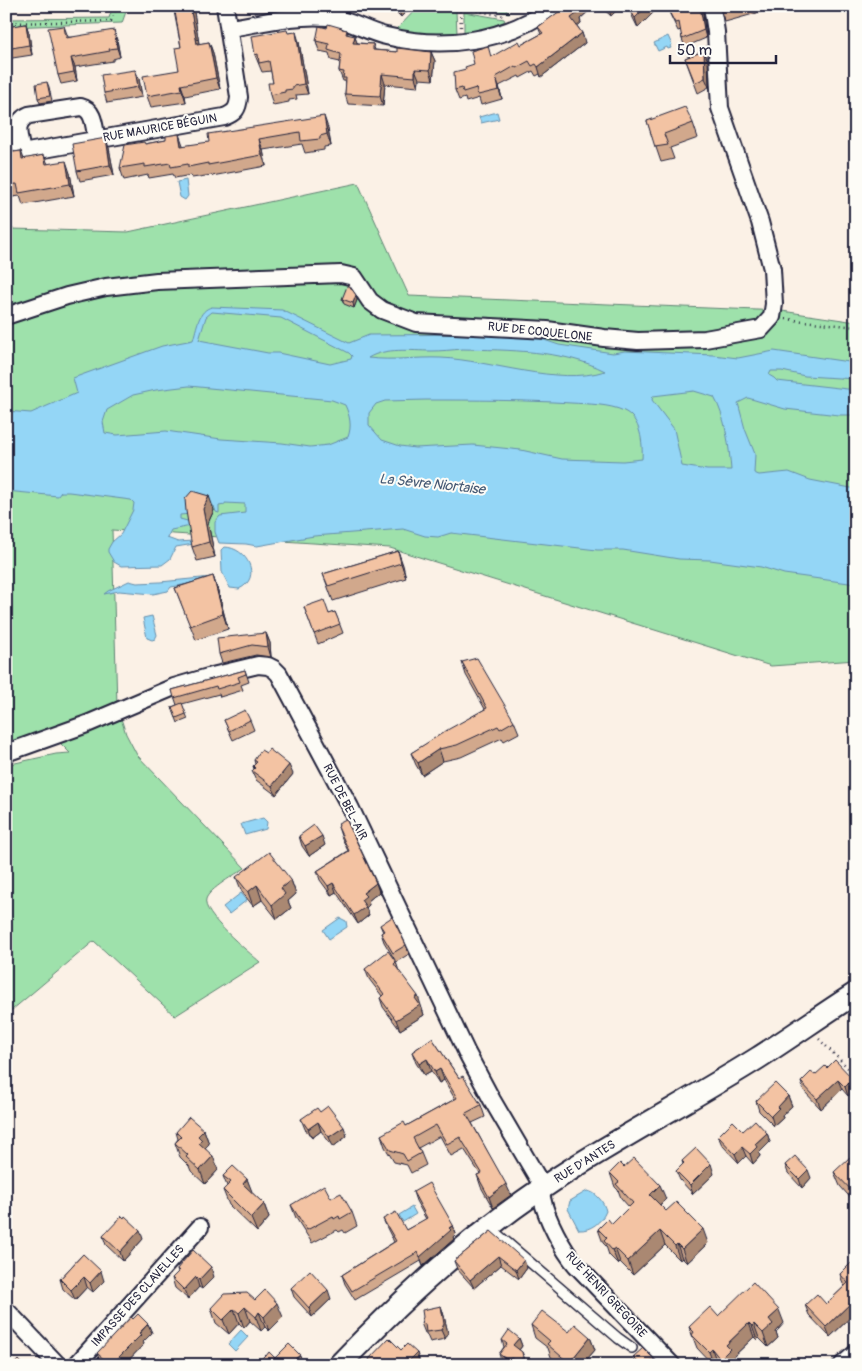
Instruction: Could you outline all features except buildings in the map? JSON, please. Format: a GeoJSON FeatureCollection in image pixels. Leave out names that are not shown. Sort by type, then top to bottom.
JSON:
{"type":"FeatureCollection","features":[{"type":"Feature","properties":{"kind":"street","name":"RUE MAURICE BÉGUIN"},"geometry":{"type":"LineString","coordinates":[[97,140],[92,115],[86,108],[81,107],[29,115],[23,118],[18,126],[22,153],[97,140],[232,114],[236,110],[239,97],[230,28],[225,6]]}},
{"type":"Feature","properties":{"kind":"street"},"geometry":{"type":"LineString","coordinates":[[230,28],[306,18],[330,17],[342,13],[385,36],[432,43],[461,42],[482,38],[513,28],[540,16],[554,6]]}},
{"type":"Feature","properties":{"kind":"street"},"geometry":{"type":"LineString","coordinates":[[712,6],[716,32],[720,108],[760,222],[772,269],[774,304],[772,317]]}},
{"type":"Feature","properties":{"kind":"street","name":"RUE DE COQUELONE"},"geometry":{"type":"LineString","coordinates":[[6,316],[67,296],[106,287],[157,281],[341,274],[354,278],[370,301],[382,310],[416,323],[547,330],[638,341],[705,339],[761,329],[772,317]]}},
{"type":"Feature","properties":{"kind":"street","name":"RUE DE BEL-AIR"},"geometry":{"type":"LineString","coordinates":[[6,753],[86,724],[174,687],[258,665],[274,669],[279,674],[350,807],[467,1053],[492,1100],[537,1176],[542,1189]]}},
{"type":"Feature","properties":{"kind":"street","name":"RUE D'ANTES"},"geometry":{"type":"LineString","coordinates":[[339,1365],[384,1320],[489,1226],[542,1189],[758,1058],[856,993]]}},
{"type":"Feature","properties":{"kind":"street","name":"RUE HENRI GREGOIRE"},"geometry":{"type":"LineString","coordinates":[[542,1189],[546,1210],[568,1256],[672,1365]]}},
{"type":"Feature","properties":{"kind":"street","name":"IMPASSE DES CLAVELLES"},"geometry":{"type":"LineString","coordinates":[[76,1365],[200,1227]]}},
{"type":"Feature","properties":{"kind":"street"},"geometry":{"type":"LineString","coordinates":[[8,1312],[58,1365]]}},
{"type":"Feature","properties":{"kind":"street"},"geometry":{"type":"LineString","coordinates":[[842,1365],[856,1353]]}},
{"type":"Feature","properties":{"kind":"lane"},"geometry":{"type":"LineString","coordinates":[[489,1226],[632,1348]]}},
{"type":"Feature","properties":{"kind":"path"},"geometry":{"type":"LineString","coordinates":[[6,23],[111,21],[117,6]]}},
{"type":"Feature","properties":{"kind":"path"},"geometry":{"type":"LineString","coordinates":[[461,42],[462,7],[506,16],[513,28]]}},
{"type":"Feature","properties":{"kind":"path"},"geometry":{"type":"LineString","coordinates":[[772,317],[856,327]]}},
{"type":"Feature","properties":{"kind":"path"},"geometry":{"type":"LineString","coordinates":[[807,1024],[856,1076]]}},
{"type":"Feature","properties":{"kind":"green space"},"geometry":{"type":"Polygon","coordinates":[[[113,6],[128,6],[122,23],[6,27],[6,19],[109,18],[113,6]]]}},
{"type":"Feature","properties":{"kind":"green space"},"geometry":{"type":"Polygon","coordinates":[[[419,6],[458,6],[456,12],[457,33],[416,34],[397,29],[419,6]]]}},
{"type":"Feature","properties":{"kind":"green space"},"geometry":{"type":"Polygon","coordinates":[[[472,6],[503,6],[510,13],[472,6]]]}},
{"type":"Feature","properties":{"kind":"green space"},"geometry":{"type":"Polygon","coordinates":[[[464,12],[504,19],[505,21],[486,29],[464,33],[464,12]]]}},
{"type":"Feature","properties":{"kind":"green space"},"geometry":{"type":"Polygon","coordinates":[[[358,183],[409,296],[782,311],[856,322],[856,660],[771,666],[390,548],[112,530],[117,706],[126,734],[137,755],[245,868],[212,891],[206,899],[206,906],[218,923],[260,962],[175,1016],[94,941],[6,1015],[6,765],[56,754],[70,753],[61,744],[59,728],[6,744],[6,231],[11,229],[128,232],[358,183]]]}},
{"type":"Feature","properties":{"kind":"water"},"geometry":{"type":"Polygon","coordinates":[[[668,36],[672,45],[670,46],[671,48],[668,49],[667,47],[658,51],[654,43],[668,36]]]}},
{"type":"Feature","properties":{"kind":"water"},"geometry":{"type":"Polygon","coordinates":[[[497,112],[499,119],[481,123],[479,117],[497,112]]]}},
{"type":"Feature","properties":{"kind":"water"},"geometry":{"type":"Polygon","coordinates":[[[186,180],[188,196],[185,200],[180,197],[177,182],[186,180]]]}},
{"type":"Feature","properties":{"kind":"water","name":"La Sèvre Niortaise"},"geometry":{"type":"Polygon","coordinates":[[[212,307],[282,310],[349,343],[369,335],[529,335],[559,345],[613,353],[625,351],[738,358],[774,351],[856,363],[856,379],[805,376],[782,371],[771,371],[769,375],[777,381],[856,390],[856,415],[785,409],[748,398],[738,403],[745,429],[755,454],[754,473],[759,475],[789,472],[810,480],[856,489],[856,584],[784,574],[761,567],[710,560],[679,559],[623,550],[597,550],[451,533],[438,537],[425,536],[403,529],[314,536],[257,546],[219,543],[215,532],[215,522],[220,516],[245,513],[245,504],[225,503],[225,505],[219,506],[219,513],[216,512],[214,506],[191,514],[180,515],[180,519],[191,522],[191,526],[171,530],[167,538],[178,542],[193,541],[194,544],[176,547],[170,559],[162,565],[121,566],[114,562],[108,549],[112,542],[121,534],[133,510],[134,503],[131,500],[69,492],[61,492],[58,496],[6,491],[6,411],[31,413],[77,393],[73,378],[162,346],[193,340],[199,320],[207,309],[212,307]],[[212,312],[206,317],[199,340],[330,364],[351,359],[352,356],[281,318],[212,312]],[[458,349],[391,351],[368,358],[441,358],[566,376],[586,375],[605,371],[572,359],[535,352],[458,349]],[[189,386],[133,395],[107,410],[103,422],[105,433],[117,435],[166,431],[221,439],[310,447],[328,445],[348,437],[350,429],[350,421],[345,405],[332,400],[189,386]],[[694,391],[653,396],[652,400],[674,429],[682,466],[707,470],[731,470],[724,423],[714,397],[694,391]],[[498,400],[385,401],[376,404],[369,413],[369,425],[382,440],[400,446],[415,448],[473,445],[521,450],[562,459],[623,461],[642,459],[640,432],[637,425],[630,415],[612,407],[498,400]]]}},
{"type":"Feature","properties":{"kind":"water"},"geometry":{"type":"Polygon","coordinates":[[[224,547],[232,548],[239,552],[249,564],[250,578],[239,589],[230,588],[222,572],[221,550],[224,547]]]}},
{"type":"Feature","properties":{"kind":"water"},"geometry":{"type":"Polygon","coordinates":[[[212,577],[213,580],[171,587],[168,591],[153,594],[119,591],[104,594],[129,581],[137,583],[160,582],[212,577]]]}},
{"type":"Feature","properties":{"kind":"water"},"geometry":{"type":"Polygon","coordinates":[[[152,616],[157,635],[152,640],[147,638],[143,618],[152,616]]]}},
{"type":"Feature","properties":{"kind":"water"},"geometry":{"type":"Polygon","coordinates":[[[263,818],[267,822],[266,829],[245,835],[241,824],[263,818]]]}},
{"type":"Feature","properties":{"kind":"water"},"geometry":{"type":"Polygon","coordinates":[[[241,893],[247,900],[229,914],[223,907],[241,893]]]}},
{"type":"Feature","properties":{"kind":"water"},"geometry":{"type":"Polygon","coordinates":[[[340,918],[346,921],[347,927],[329,939],[323,930],[340,918]]]}},
{"type":"Feature","properties":{"kind":"water"},"geometry":{"type":"Polygon","coordinates":[[[587,1191],[599,1198],[606,1211],[602,1219],[595,1225],[579,1230],[568,1209],[570,1201],[587,1191]]]}},
{"type":"Feature","properties":{"kind":"water"},"geometry":{"type":"Polygon","coordinates":[[[412,1207],[416,1214],[403,1222],[399,1215],[412,1207]]]}},
{"type":"Feature","properties":{"kind":"water"},"geometry":{"type":"Polygon","coordinates":[[[241,1330],[248,1337],[235,1351],[228,1344],[241,1330]]]}}]}
